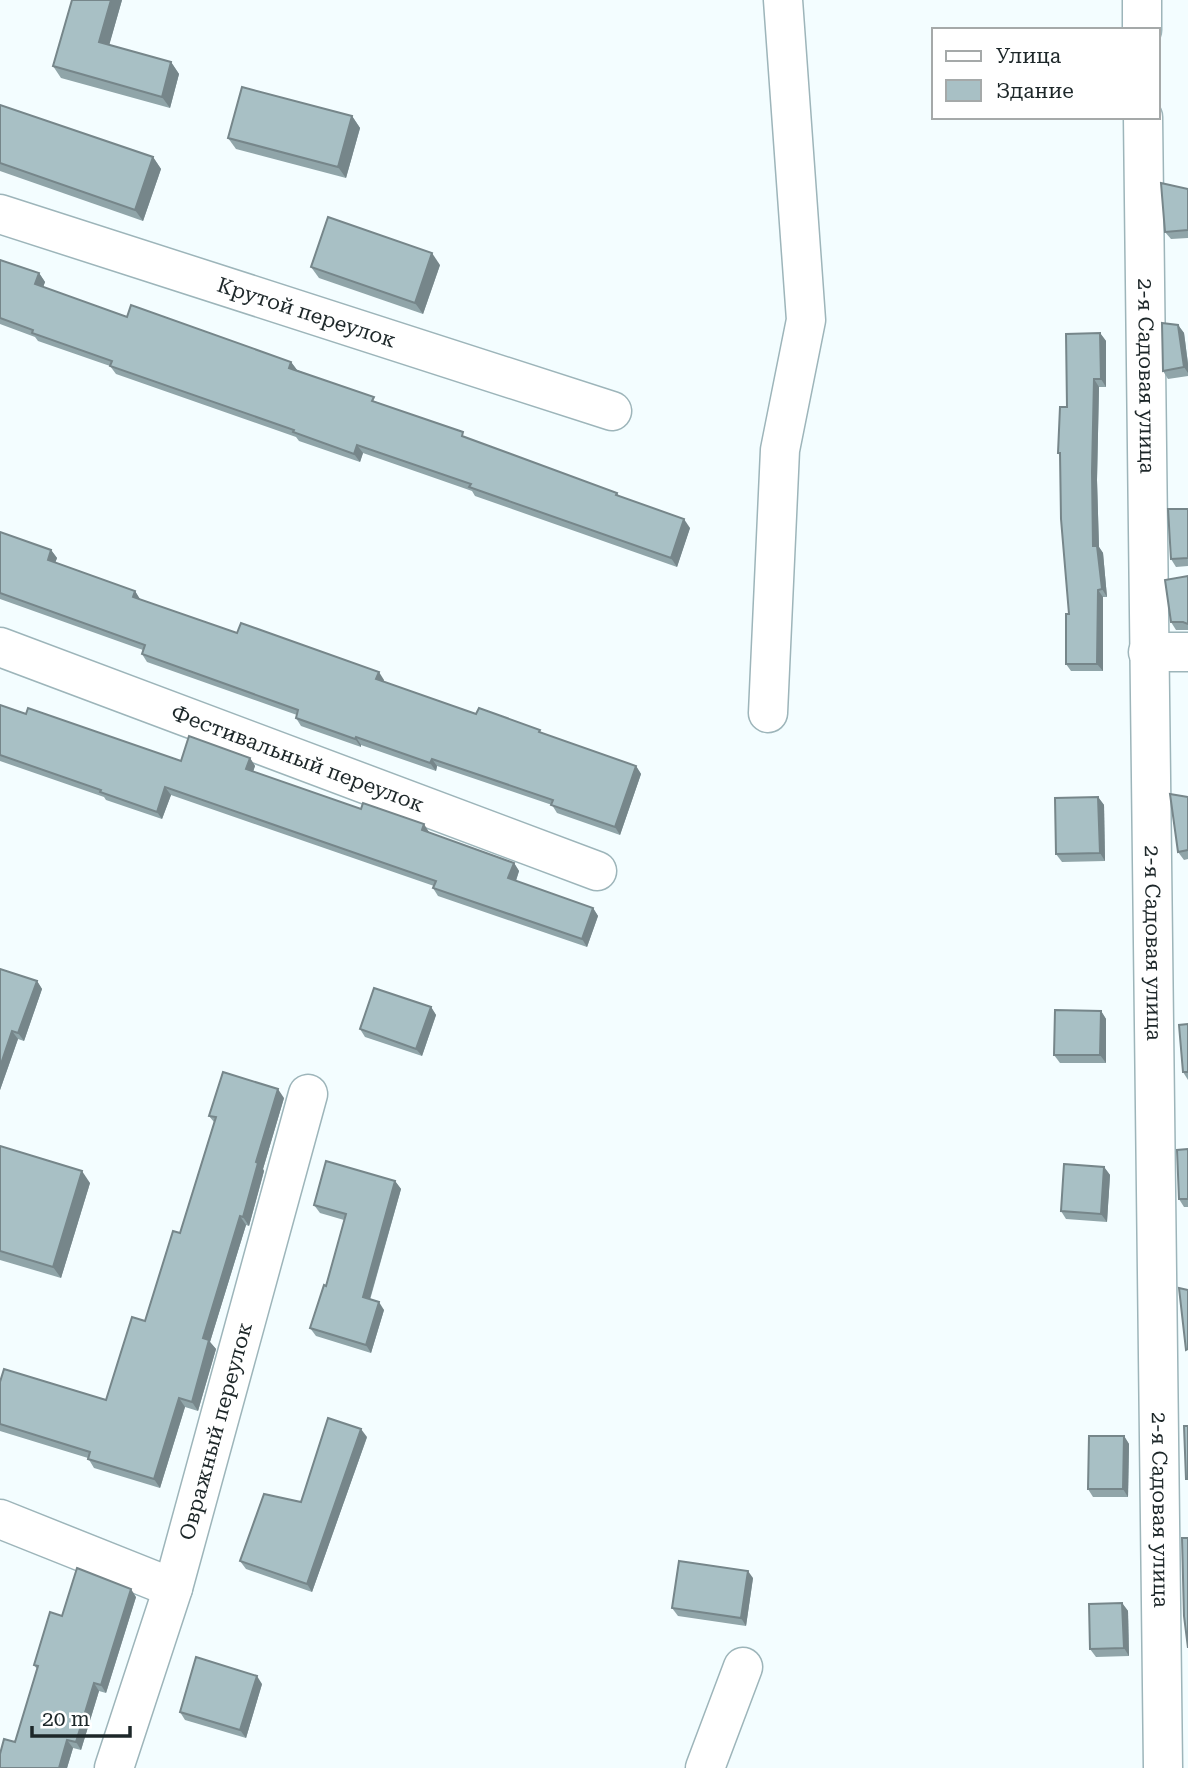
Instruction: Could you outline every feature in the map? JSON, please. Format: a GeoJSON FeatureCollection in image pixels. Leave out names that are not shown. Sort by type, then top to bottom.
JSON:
{"type":"FeatureCollection","features":[{"type":"Feature","properties":{"kind":"street"},"geometry":{"type":"LineString","coordinates":[[768,713],[780,450],[806,320],[783,0]]}},
{"type":"Feature","properties":{"kind":"street"},"geometry":{"type":"LineString","coordinates":[[1142,0],[1142,28]]}},
{"type":"Feature","properties":{"kind":"street","name":"2-я Садовая улица"},"geometry":{"type":"LineString","coordinates":[[1143,119],[1163,1768]]}},
{"type":"Feature","properties":{"kind":"street","name":"Крутой переулок"},"geometry":{"type":"LineString","coordinates":[[0,214],[612,411]]}},
{"type":"Feature","properties":{"kind":"street","name":"Фестивальный переулок"},"geometry":{"type":"LineString","coordinates":[[0,647],[597,871]]}},
{"type":"Feature","properties":{"kind":"street"},"geometry":{"type":"LineString","coordinates":[[1148,652],[1188,652]]}},
{"type":"Feature","properties":{"kind":"street","name":"Овражный переулок"},"geometry":{"type":"LineString","coordinates":[[114,1768],[173,1588],[308,1094]]}},
{"type":"Feature","properties":{"kind":"street"},"geometry":{"type":"LineString","coordinates":[[0,1519],[173,1588]]}},
{"type":"Feature","properties":{"kind":"street"},"geometry":{"type":"LineString","coordinates":[[705,1768],[743,1667]]}},
{"type":"Feature","properties":{"kind":"building"},"geometry":{"type":"Polygon","coordinates":[[[72,0],[111,0],[99,42],[171,62],[162,97],[53,66],[72,0]]]}},
{"type":"Feature","properties":{"kind":"building"},"geometry":{"type":"Polygon","coordinates":[[[242,87],[352,116],[338,167],[228,138],[242,87]]]}},
{"type":"Feature","properties":{"kind":"building"},"geometry":{"type":"Polygon","coordinates":[[[0,105],[153,157],[135,210],[0,163],[0,105]]]}},
{"type":"Feature","properties":{"kind":"building"},"geometry":{"type":"Polygon","coordinates":[[[1161,183],[1188,189],[1188,230],[1165,232],[1161,183]]]}},
{"type":"Feature","properties":{"kind":"building"},"geometry":{"type":"Polygon","coordinates":[[[328,217],[432,253],[415,303],[311,267],[328,217]]]}},
{"type":"Feature","properties":{"kind":"building"},"geometry":{"type":"Polygon","coordinates":[[[0,260],[39,273],[35,284],[127,317],[131,305],[291,362],[289,368],[374,397],[372,401],[463,432],[462,436],[684,519],[671,558],[357,445],[354,454],[293,432],[294,430],[110,366],[112,361],[32,333],[33,330],[0,318],[0,260]]]}},
{"type":"Feature","properties":{"kind":"building"},"geometry":{"type":"Polygon","coordinates":[[[1162,323],[1178,325],[1184,367],[1163,371],[1162,323]]]}},
{"type":"Feature","properties":{"kind":"building"},"geometry":{"type":"Polygon","coordinates":[[[1100,333],[1101,379],[1094,379],[1092,472],[1093,546],[1097,546],[1102,589],[1098,590],[1097,664],[1066,664],[1066,614],[1069,614],[1058,453],[1060,407],[1067,407],[1066,334],[1100,333]]]}},
{"type":"Feature","properties":{"kind":"building"},"geometry":{"type":"Polygon","coordinates":[[[1168,509],[1188,509],[1188,558],[1171,559],[1168,509]]]}},
{"type":"Feature","properties":{"kind":"building"},"geometry":{"type":"Polygon","coordinates":[[[0,532],[51,550],[48,560],[135,591],[133,597],[237,633],[241,623],[379,672],[376,679],[476,714],[479,708],[636,766],[615,827],[551,805],[553,800],[432,759],[430,763],[296,718],[298,710],[142,654],[145,645],[0,593],[0,532]]]}},
{"type":"Feature","properties":{"kind":"building"},"geometry":{"type":"Polygon","coordinates":[[[1188,576],[1188,624],[1171,622],[1165,580],[1188,576]]]}},
{"type":"Feature","properties":{"kind":"building"},"geometry":{"type":"Polygon","coordinates":[[[0,705],[26,714],[28,708],[181,761],[189,736],[250,758],[246,769],[361,809],[363,803],[424,824],[422,830],[514,863],[508,878],[593,908],[582,939],[433,888],[436,881],[165,787],[157,812],[0,755],[0,705]]]}},
{"type":"Feature","properties":{"kind":"building"},"geometry":{"type":"Polygon","coordinates":[[[1170,794],[1188,797],[1188,850],[1178,852],[1170,794]]]}},
{"type":"Feature","properties":{"kind":"building"},"geometry":{"type":"Polygon","coordinates":[[[1098,797],[1100,853],[1056,854],[1055,798],[1098,797]]]}},
{"type":"Feature","properties":{"kind":"building"},"geometry":{"type":"Polygon","coordinates":[[[0,969],[37,981],[18,1033],[12,1031],[0,1067],[0,969]]]}},
{"type":"Feature","properties":{"kind":"building"},"geometry":{"type":"Polygon","coordinates":[[[374,988],[431,1007],[416,1049],[360,1029],[374,988]]]}},
{"type":"Feature","properties":{"kind":"building"},"geometry":{"type":"Polygon","coordinates":[[[1055,1010],[1101,1011],[1100,1055],[1054,1055],[1055,1010]]]}},
{"type":"Feature","properties":{"kind":"building"},"geometry":{"type":"Polygon","coordinates":[[[1188,1024],[1188,1072],[1183,1072],[1179,1025],[1188,1024]]]}},
{"type":"Feature","properties":{"kind":"building"},"geometry":{"type":"Polygon","coordinates":[[[223,1072],[278,1089],[243,1217],[240,1216],[203,1338],[209,1340],[192,1402],[179,1398],[154,1479],[88,1459],[90,1452],[0,1424],[0,1382],[4,1369],[106,1400],[132,1317],[145,1321],[173,1231],[180,1233],[216,1117],[209,1116],[223,1072]]]}},
{"type":"Feature","properties":{"kind":"building"},"geometry":{"type":"Polygon","coordinates":[[[0,1146],[82,1171],[53,1267],[0,1251],[0,1146]]]}},
{"type":"Feature","properties":{"kind":"building"},"geometry":{"type":"Polygon","coordinates":[[[1188,1149],[1188,1199],[1179,1199],[1177,1150],[1188,1149]]]}},
{"type":"Feature","properties":{"kind":"building"},"geometry":{"type":"Polygon","coordinates":[[[326,1161],[395,1181],[363,1297],[379,1302],[366,1345],[310,1328],[324,1285],[326,1286],[346,1214],[314,1205],[326,1161]]]}},
{"type":"Feature","properties":{"kind":"building"},"geometry":{"type":"Polygon","coordinates":[[[1064,1164],[1104,1167],[1101,1214],[1061,1211],[1064,1164]]]}},
{"type":"Feature","properties":{"kind":"building"},"geometry":{"type":"Polygon","coordinates":[[[1179,1288],[1188,1290],[1186,1350],[1179,1288]]]}},
{"type":"Feature","properties":{"kind":"building"},"geometry":{"type":"Polygon","coordinates":[[[328,1418],[361,1429],[307,1584],[240,1561],[264,1494],[301,1502],[328,1418]]]}},
{"type":"Feature","properties":{"kind":"building"},"geometry":{"type":"Polygon","coordinates":[[[1184,1426],[1188,1426],[1188,1479],[1186,1479],[1184,1426]]]}},
{"type":"Feature","properties":{"kind":"building"},"geometry":{"type":"Polygon","coordinates":[[[1089,1436],[1124,1436],[1123,1489],[1088,1489],[1089,1436]]]}},
{"type":"Feature","properties":{"kind":"building"},"geometry":{"type":"Polygon","coordinates":[[[1182,1538],[1188,1538],[1188,1648],[1184,1616],[1182,1538]]]}},
{"type":"Feature","properties":{"kind":"building"},"geometry":{"type":"Polygon","coordinates":[[[679,1561],[748,1571],[741,1618],[672,1608],[679,1561]]]}},
{"type":"Feature","properties":{"kind":"building"},"geometry":{"type":"Polygon","coordinates":[[[77,1568],[131,1589],[101,1685],[94,1683],[76,1742],[67,1740],[59,1768],[0,1768],[4,1739],[15,1742],[38,1666],[34,1665],[50,1612],[62,1616],[77,1568]]]}},
{"type":"Feature","properties":{"kind":"building"},"geometry":{"type":"Polygon","coordinates":[[[1122,1603],[1124,1648],[1090,1649],[1089,1604],[1122,1603]]]}},
{"type":"Feature","properties":{"kind":"building"},"geometry":{"type":"Polygon","coordinates":[[[196,1657],[257,1676],[240,1730],[180,1712],[196,1657]]]}}]}
